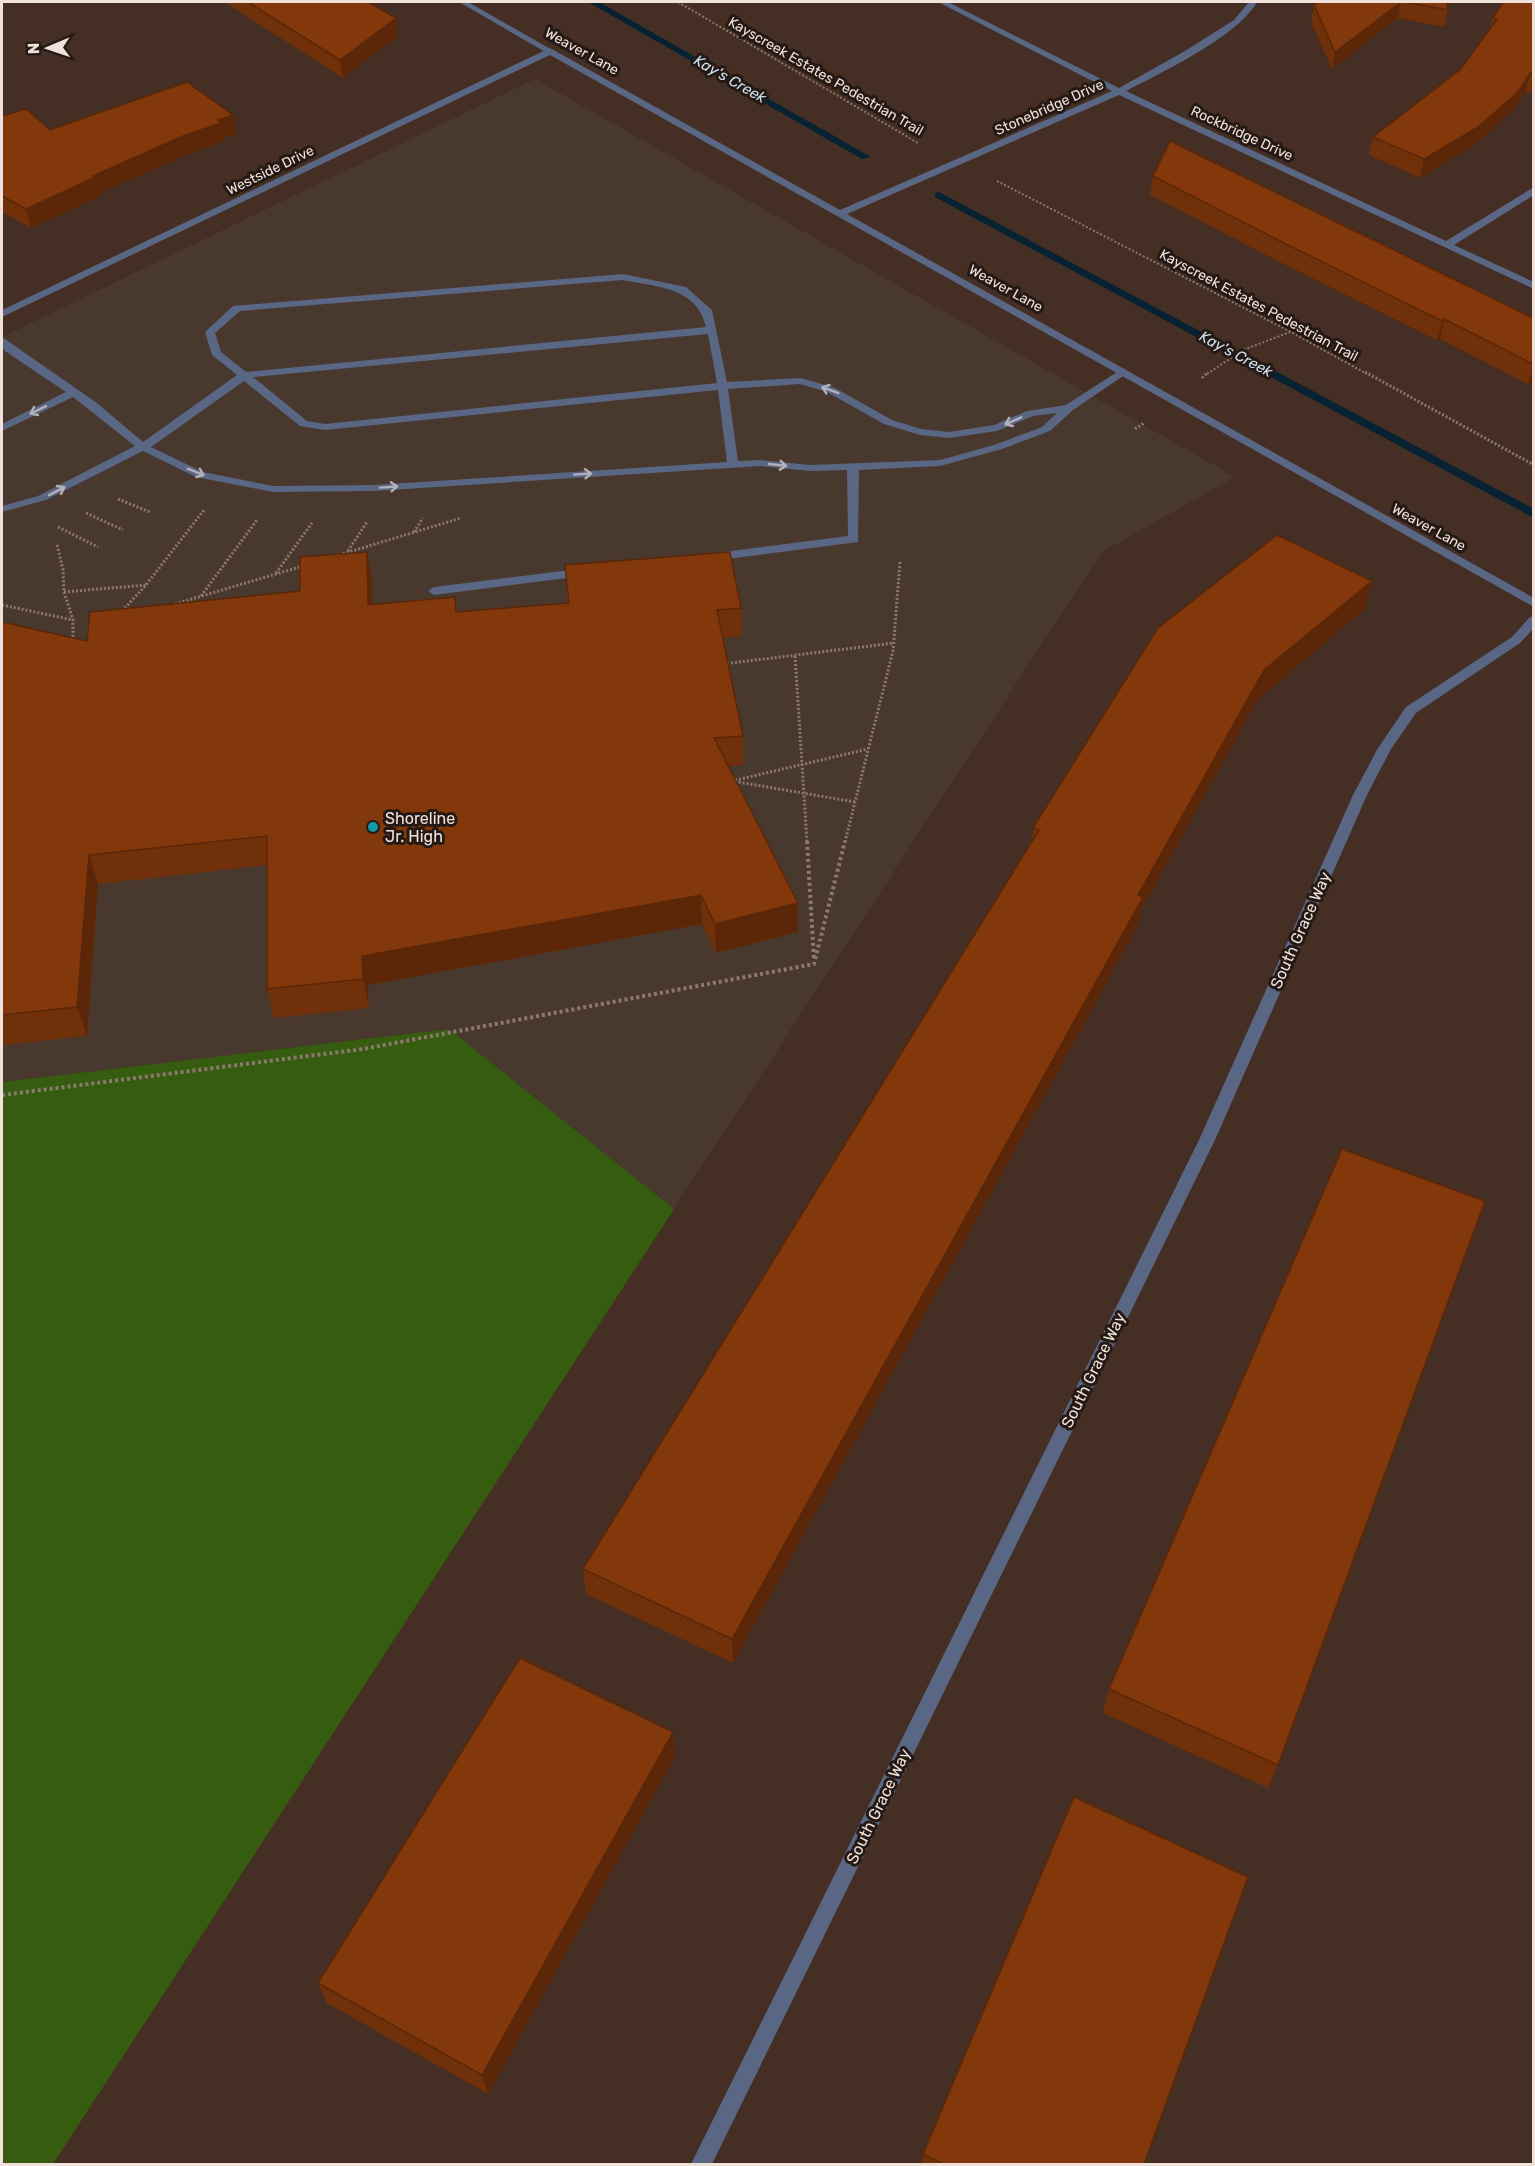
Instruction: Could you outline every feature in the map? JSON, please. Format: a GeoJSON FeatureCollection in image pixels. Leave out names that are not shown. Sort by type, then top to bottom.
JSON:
{"type":"FeatureCollection","features":[{"type":"Feature","properties":{"kind":"street","name":"Weaver Lane"},"geometry":{"type":"LineString","coordinates":[[463,2],[1533,603]]}},
{"type":"Feature","properties":{"kind":"street","name":"Rockbridge Drive"},"geometry":{"type":"LineString","coordinates":[[942,2],[1119,91],[1533,286]]}},
{"type":"Feature","properties":{"kind":"street","name":"Stonebridge Drive"},"geometry":{"type":"LineString","coordinates":[[841,213],[1119,91],[1188,53],[1237,22],[1253,2]]}},
{"type":"Feature","properties":{"kind":"street","name":"Westside Drive"},"geometry":{"type":"LineString","coordinates":[[2,314],[550,51]]}},
{"type":"Feature","properties":{"kind":"street"},"geometry":{"type":"LineString","coordinates":[[1448,244],[1533,190]]}},
{"type":"Feature","properties":{"kind":"street"},"geometry":{"type":"LineString","coordinates":[[733,464],[723,386],[720,360],[708,312],[682,289],[623,277],[237,308],[210,332],[216,353],[304,424],[325,427],[723,386],[801,381],[831,390],[888,422],[920,432],[949,435],[997,428],[1031,413],[1069,408]]}},
{"type":"Feature","properties":{"kind":"street"},"geometry":{"type":"LineString","coordinates":[[2,509],[42,498],[143,447],[245,375],[712,330]]}},
{"type":"Feature","properties":{"kind":"street"},"geometry":{"type":"LineString","coordinates":[[2,340],[9,349],[74,392],[143,447],[200,475],[273,489],[375,488],[733,464],[760,463],[810,468],[940,463],[988,450],[1046,429],[1069,408],[1124,372]]}},
{"type":"Feature","properties":{"kind":"street"},"geometry":{"type":"LineString","coordinates":[[2,428],[74,392]]}},
{"type":"Feature","properties":{"kind":"street"},"geometry":{"type":"LineString","coordinates":[[702,558],[854,539],[853,467]]}},
{"type":"Feature","properties":{"kind":"street"},"geometry":{"type":"LineString","coordinates":[[434,591],[597,571]]}},
{"type":"Feature","properties":{"kind":"street","name":"South Grace Way"},"geometry":{"type":"LineString","coordinates":[[701,2164],[1207,1140],[1360,795],[1385,748],[1411,710],[1516,640],[1533,620]]}},
{"type":"Feature","properties":{"kind":"path","name":"Kayscreek Estates Pedestrian Trail"},"geometry":{"type":"LineString","coordinates":[[678,2],[922,145]]}},
{"type":"Feature","properties":{"kind":"path","name":"Kayscreek Estates Pedestrian Trail"},"geometry":{"type":"LineString","coordinates":[[987,176],[1291,332],[1533,465]]}},
{"type":"Feature","properties":{"kind":"path"},"geometry":{"type":"LineString","coordinates":[[1195,384],[1216,364],[1248,348],[1291,332]]}},
{"type":"Feature","properties":{"kind":"path"},"geometry":{"type":"LineString","coordinates":[[118,616],[146,585],[205,509]]}},
{"type":"Feature","properties":{"kind":"path"},"geometry":{"type":"LineString","coordinates":[[201,596],[263,512]]}},
{"type":"Feature","properties":{"kind":"path"},"geometry":{"type":"LineString","coordinates":[[348,552],[372,513]]}},
{"type":"Feature","properties":{"kind":"path"},"geometry":{"type":"LineString","coordinates":[[276,574],[318,514]]}},
{"type":"Feature","properties":{"kind":"path"},"geometry":{"type":"LineString","coordinates":[[338,555],[469,516]]}},
{"type":"Feature","properties":{"kind":"path"},"geometry":{"type":"LineString","coordinates":[[57,545],[63,570],[64,592],[73,620],[73,653]]}},
{"type":"Feature","properties":{"kind":"path"},"geometry":{"type":"LineString","coordinates":[[814,964],[894,644],[900,562]]}},
{"type":"Feature","properties":{"kind":"path"},"geometry":{"type":"LineString","coordinates":[[167,606],[307,564]]}},
{"type":"Feature","properties":{"kind":"path"},"geometry":{"type":"LineString","coordinates":[[64,592],[146,585]]}},
{"type":"Feature","properties":{"kind":"path"},"geometry":{"type":"LineString","coordinates":[[2,605],[73,620]]}},
{"type":"Feature","properties":{"kind":"path"},"geometry":{"type":"LineString","coordinates":[[723,664],[894,644]]}},
{"type":"Feature","properties":{"kind":"path"},"geometry":{"type":"LineString","coordinates":[[795,656],[814,964]]}},
{"type":"Feature","properties":{"kind":"path"},"geometry":{"type":"LineString","coordinates":[[855,802],[732,781],[868,748]]}},
{"type":"Feature","properties":{"kind":"path"},"geometry":{"type":"LineString","coordinates":[[2,1095],[363,1049],[814,964]]}},
{"type":"Feature","properties":{"kind":"shaded area"},"geometry":{"type":"Polygon","coordinates":[[[535,79],[1235,477],[1102,552],[674,1209],[449,1029],[2,1082],[2,337],[535,79]]]}},
{"type":"Feature","properties":{"kind":"green space"},"geometry":{"type":"Polygon","coordinates":[[[449,1029],[674,1209],[53,2164],[2,2164],[2,1082],[449,1029]]]}},
{"type":"Feature","properties":{"kind":"building"},"geometry":{"type":"Polygon","coordinates":[[[248,2],[368,2],[396,18],[340,60],[248,2]]]}},
{"type":"Feature","properties":{"kind":"building"},"geometry":{"type":"Polygon","coordinates":[[[1319,2],[1401,2],[1335,52],[1314,5],[1319,2]]]}},
{"type":"Feature","properties":{"kind":"building"},"geometry":{"type":"Polygon","coordinates":[[[1406,2],[1446,2],[1448,10],[1406,2]]]}},
{"type":"Feature","properties":{"kind":"building"},"geometry":{"type":"Polygon","coordinates":[[[1503,2],[1533,2],[1533,74],[1530,73],[1518,92],[1478,127],[1424,159],[1373,137],[1461,69],[1497,19],[1493,18],[1503,2]]]}},
{"type":"Feature","properties":{"kind":"building"},"geometry":{"type":"Polygon","coordinates":[[[187,82],[233,115],[218,120],[221,123],[183,136],[93,176],[96,177],[26,209],[2,196],[2,116],[26,109],[50,130],[187,82]]]}},
{"type":"Feature","properties":{"kind":"building"},"geometry":{"type":"Polygon","coordinates":[[[1170,141],[1533,318],[1533,364],[1284,243],[1153,176],[1170,141]]]}},
{"type":"Feature","properties":{"kind":"building"},"geometry":{"type":"Polygon","coordinates":[[[1277,535],[1372,581],[1264,670],[1138,895],[1143,897],[732,1639],[583,1569],[1039,830],[1033,828],[1158,628],[1277,535]]]}},
{"type":"Feature","properties":{"kind":"building","name":"Shoreline Jr. High"},"geometry":{"type":"Polygon","coordinates":[[[367,552],[368,605],[455,597],[456,612],[569,603],[565,565],[730,552],[741,608],[717,610],[743,736],[714,738],[798,903],[715,924],[701,895],[362,956],[363,979],[267,989],[267,836],[89,855],[77,1007],[2,1015],[2,622],[87,641],[90,612],[300,591],[300,557],[367,552]]]}},
{"type":"Feature","properties":{"kind":"building"},"geometry":{"type":"Polygon","coordinates":[[[1342,1149],[1485,1201],[1278,1765],[1109,1689],[1342,1149]]]}},
{"type":"Feature","properties":{"kind":"building"},"geometry":{"type":"Polygon","coordinates":[[[520,1658],[673,1732],[482,2075],[318,1983],[520,1658]]]}},
{"type":"Feature","properties":{"kind":"building"},"geometry":{"type":"Polygon","coordinates":[[[1074,1797],[1248,1877],[1144,2164],[943,2164],[923,2154],[1074,1797]]]}},
{"type":"Feature","properties":{"kind":"waterway","name":"Kay's Creek"},"geometry":{"type":"LineString","coordinates":[[593,2],[866,157]]}},
{"type":"Feature","properties":{"kind":"waterway","name":"Kay's Creek"},"geometry":{"type":"LineString","coordinates":[[939,195],[1534,514]]}},
{"type":"Feature","properties":{"kind":"place","name":"Shoreline Jr. High"},"geometry":{"type":"Point","coordinates":[373,827]}}]}
